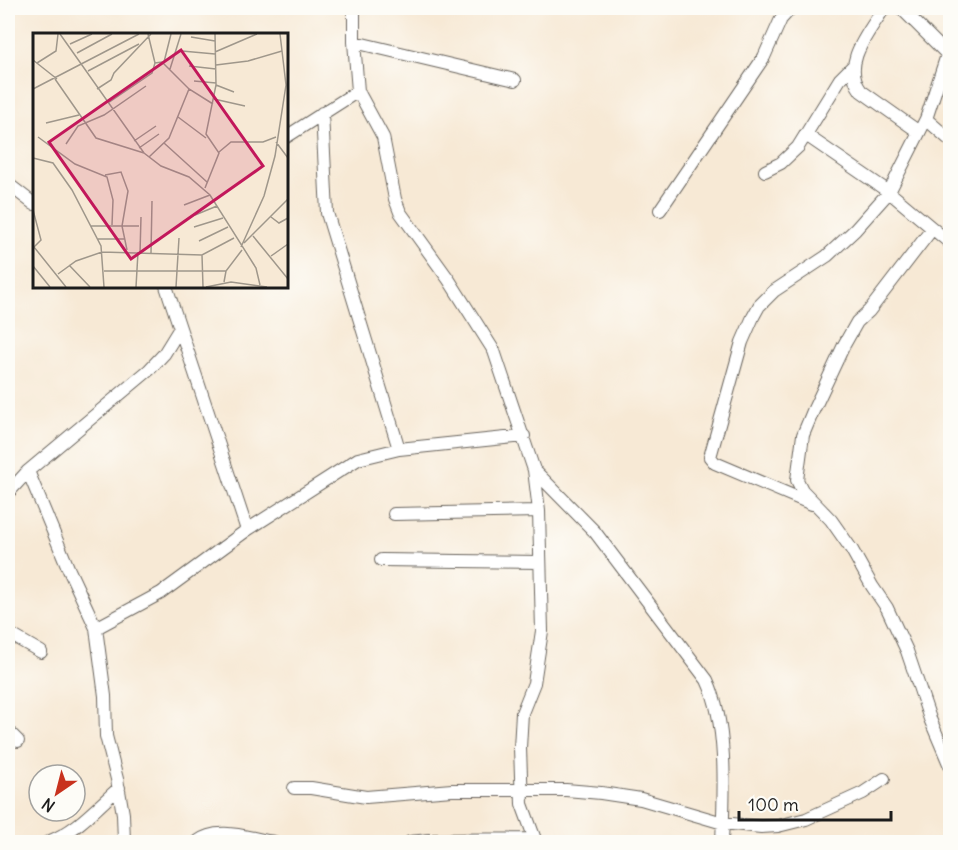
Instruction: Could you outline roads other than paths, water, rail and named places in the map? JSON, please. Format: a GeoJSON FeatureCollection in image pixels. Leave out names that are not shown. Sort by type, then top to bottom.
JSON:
{"type":"FeatureCollection","features":[{"type":"Feature","properties":{"kind":"street"},"geometry":{"type":"LineString","coordinates":[[354,8],[358,91],[383,137],[395,199],[400,212],[449,280],[494,351],[534,470],[539,511],[542,642],[534,683],[522,713],[521,791],[524,814],[536,841],[441,840],[410,843]]}},
{"type":"Feature","properties":{"kind":"street"},"geometry":{"type":"LineString","coordinates":[[660,210],[764,57],[781,19],[791,8]]}},
{"type":"Feature","properties":{"kind":"street"},"geometry":{"type":"LineString","coordinates":[[884,8],[855,57],[856,82],[861,91],[919,132]]}},
{"type":"Feature","properties":{"kind":"street"},"geometry":{"type":"LineString","coordinates":[[819,506],[715,463],[710,457],[710,451],[742,342],[759,306],[774,291],[827,256],[855,230],[889,192],[926,119],[949,56],[903,8]]}},
{"type":"Feature","properties":{"kind":"street"},"geometry":{"type":"LineString","coordinates":[[354,42],[515,80]]}},
{"type":"Feature","properties":{"kind":"street"},"geometry":{"type":"LineString","coordinates":[[765,171],[781,163],[790,155],[806,135],[840,79],[854,65]]}},
{"type":"Feature","properties":{"kind":"street"},"geometry":{"type":"LineString","coordinates":[[288,135],[358,91]]}},
{"type":"Feature","properties":{"kind":"street"},"geometry":{"type":"LineString","coordinates":[[321,113],[327,213],[399,449]]}},
{"type":"Feature","properties":{"kind":"street"},"geometry":{"type":"LineString","coordinates":[[926,119],[951,140]]}},
{"type":"Feature","properties":{"kind":"street"},"geometry":{"type":"LineString","coordinates":[[806,135],[889,192],[951,243]]}},
{"type":"Feature","properties":{"kind":"street"},"geometry":{"type":"LineString","coordinates":[[8,183],[33,203]]}},
{"type":"Feature","properties":{"kind":"street"},"geometry":{"type":"LineString","coordinates":[[932,229],[857,322],[826,380],[803,435],[797,480],[802,490],[827,513],[891,616],[907,651],[930,719],[951,766]]}},
{"type":"Feature","properties":{"kind":"street"},"geometry":{"type":"LineString","coordinates":[[167,288],[247,530]]}},
{"type":"Feature","properties":{"kind":"street"},"geometry":{"type":"LineString","coordinates":[[8,493],[28,471],[149,370],[164,354],[180,328]]}},
{"type":"Feature","properties":{"kind":"street"},"geometry":{"type":"LineString","coordinates":[[96,628],[161,593],[247,530],[358,459],[399,449],[524,436]]}},
{"type":"Feature","properties":{"kind":"street"},"geometry":{"type":"LineString","coordinates":[[534,470],[595,532],[707,680],[717,705],[721,726],[722,843]]}},
{"type":"Feature","properties":{"kind":"street"},"geometry":{"type":"LineString","coordinates":[[28,471],[96,628],[105,696],[106,736],[119,788],[124,843]]}},
{"type":"Feature","properties":{"kind":"street"},"geometry":{"type":"LineString","coordinates":[[394,514],[539,511]]}},
{"type":"Feature","properties":{"kind":"street"},"geometry":{"type":"LineString","coordinates":[[381,560],[539,562]]}},
{"type":"Feature","properties":{"kind":"street"},"geometry":{"type":"LineString","coordinates":[[8,633],[41,652]]}},
{"type":"Feature","properties":{"kind":"street"},"geometry":{"type":"LineString","coordinates":[[8,731],[18,741]]}},
{"type":"Feature","properties":{"kind":"street"},"geometry":{"type":"LineString","coordinates":[[294,788],[311,788],[366,797],[452,790],[566,790],[641,799],[723,823],[761,828],[806,819],[863,793],[884,779]]}},
{"type":"Feature","properties":{"kind":"street"},"geometry":{"type":"LineString","coordinates":[[48,843],[63,837],[79,826],[119,788]]}},
{"type":"Feature","properties":{"kind":"street"},"geometry":{"type":"LineString","coordinates":[[197,843],[201,839],[220,834],[250,837],[274,843]]}}]}
